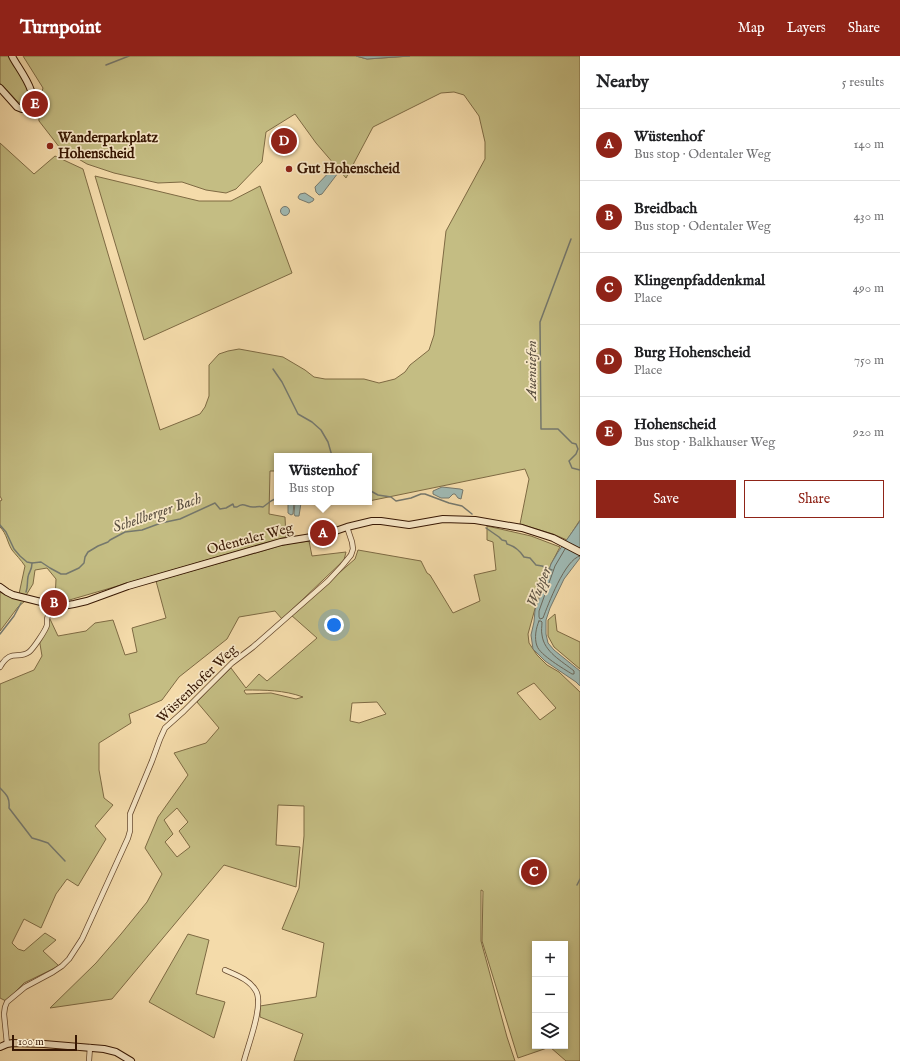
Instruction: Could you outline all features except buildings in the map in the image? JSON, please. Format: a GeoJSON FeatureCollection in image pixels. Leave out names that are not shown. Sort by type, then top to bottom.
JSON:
{"type":"FeatureCollection","features":[{"type":"Feature","properties":{"kind":"main road"},"geometry":{"type":"LineString","coordinates":[[0,88],[19,108],[26,109],[31,105],[33,98],[31,90],[12,56]]}},
{"type":"Feature","properties":{"kind":"main road","name":"Odentaler Weg"},"geometry":{"type":"LineString","coordinates":[[0,587],[7,592],[22,598],[63,606],[87,601],[128,586],[281,542],[324,535],[347,527],[372,521],[409,525],[438,520],[475,520],[522,528],[559,541],[580,552]]}},
{"type":"Feature","properties":{"kind":"main road"},"geometry":{"type":"LineString","coordinates":[[0,1047],[13,1043],[90,1047],[111,1050],[119,1053],[131,1061]]}},
{"type":"Feature","properties":{"kind":"street","name":"Wüstenhofer Weg"},"geometry":{"type":"LineString","coordinates":[[7,1044],[4,1014],[7,1002],[27,985],[62,966],[69,959],[82,939],[128,838],[130,831],[130,814],[165,728],[232,663],[253,647],[294,611],[328,581],[342,566],[351,555],[353,549],[347,527]]}},
{"type":"Feature","properties":{"kind":"street"},"geometry":{"type":"LineString","coordinates":[[0,667],[9,657],[13,655],[26,654],[33,649],[45,630],[48,614],[55,605]]}},
{"type":"Feature","properties":{"kind":"street"},"geometry":{"type":"LineString","coordinates":[[225,970],[244,978],[254,987],[257,992],[257,1018],[244,1061]]}},
{"type":"Feature","properties":{"kind":"street"},"geometry":{"type":"LineString","coordinates":[[89,1061],[90,1047]]}},
{"type":"Feature","properties":{"kind":"shaded area"},"geometry":{"type":"Polygon","coordinates":[[[0,56],[10,56],[25,83],[29,95],[29,101],[26,104],[21,104],[17,101],[0,83],[0,56]]]}},
{"type":"Feature","properties":{"kind":"shaded area"},"geometry":{"type":"Polygon","coordinates":[[[23,56],[356,56],[367,59],[410,56],[580,56],[580,520],[567,540],[520,524],[529,479],[525,469],[372,500],[372,453],[274,453],[274,471],[270,471],[269,514],[285,517],[286,537],[66,601],[55,601],[56,579],[47,568],[35,570],[33,584],[25,597],[19,594],[25,566],[12,550],[4,532],[0,527],[0,501],[2,500],[0,496],[0,143],[34,174],[55,156],[83,169],[160,430],[200,414],[205,407],[209,396],[209,365],[219,354],[228,351],[239,349],[283,357],[314,377],[325,379],[364,379],[379,383],[395,379],[405,372],[410,365],[429,350],[434,335],[446,231],[485,159],[485,142],[479,116],[464,95],[454,92],[441,93],[373,127],[346,178],[316,143],[295,114],[266,132],[262,162],[236,189],[226,193],[206,190],[182,182],[158,183],[114,173],[87,164],[60,148],[39,121],[38,104],[43,88],[23,56]]]}},
{"type":"Feature","properties":{"kind":"shaded area"},"geometry":{"type":"Polygon","coordinates":[[[95,176],[199,201],[231,201],[260,186],[292,273],[144,340],[95,176]]]}},
{"type":"Feature","properties":{"kind":"shaded area"},"geometry":{"type":"Polygon","coordinates":[[[487,526],[531,536],[560,547],[551,564],[547,578],[539,594],[528,634],[529,643],[537,655],[547,665],[559,672],[580,692],[580,1061],[566,1061],[552,1049],[568,1049],[568,941],[532,941],[532,1049],[544,1049],[518,1058],[482,941],[483,891],[481,890],[481,941],[515,1061],[294,1061],[303,1034],[260,1017],[260,1006],[316,997],[324,943],[282,929],[299,888],[304,836],[304,806],[278,805],[276,845],[300,847],[296,887],[224,865],[112,999],[50,1008],[96,963],[121,934],[147,902],[162,874],[145,848],[158,817],[188,775],[174,753],[206,743],[219,728],[197,702],[209,689],[231,668],[246,688],[259,674],[267,681],[317,638],[291,615],[355,559],[358,550],[421,561],[453,613],[480,601],[474,575],[496,570],[493,542],[487,540],[487,526]],[[534,683],[517,693],[540,720],[556,708],[534,683]],[[244,691],[246,694],[271,693],[296,699],[303,697],[274,691],[244,691]],[[377,702],[352,703],[350,721],[359,723],[386,714],[377,702]],[[177,808],[164,820],[173,834],[165,842],[177,857],[190,847],[179,831],[188,822],[177,808]]]}},
{"type":"Feature","properties":{"kind":"shaded area"},"geometry":{"type":"Polygon","coordinates":[[[309,541],[312,556],[346,552],[344,560],[282,619],[275,611],[239,617],[227,639],[179,677],[162,700],[129,714],[131,723],[99,743],[99,770],[104,798],[113,805],[95,826],[106,839],[78,886],[67,879],[56,894],[41,928],[24,919],[12,943],[18,949],[24,951],[45,933],[56,940],[43,951],[59,966],[24,983],[6,1001],[0,998],[0,684],[34,670],[42,656],[39,638],[48,618],[50,619],[58,636],[86,631],[95,623],[113,620],[125,655],[137,652],[132,628],[166,618],[156,581],[287,544],[309,541]]]}},
{"type":"Feature","properties":{"kind":"shaded area"},"geometry":{"type":"Polygon","coordinates":[[[0,592],[25,601],[18,607],[0,631],[0,592]]]}},
{"type":"Feature","properties":{"kind":"shaded area"},"geometry":{"type":"Polygon","coordinates":[[[555,614],[557,631],[580,642],[580,669],[554,647],[548,636],[548,620],[555,614]]]}},
{"type":"Feature","properties":{"kind":"shaded area"},"geometry":{"type":"Polygon","coordinates":[[[188,934],[209,940],[196,994],[225,1002],[214,1038],[149,1002],[188,934]]]}},
{"type":"Feature","properties":{"kind":"water"},"geometry":{"type":"Polygon","coordinates":[[[356,56],[410,56],[367,59],[356,56]]]}},
{"type":"Feature","properties":{"kind":"water"},"geometry":{"type":"Polygon","coordinates":[[[335,166],[338,166],[339,168],[338,173],[322,194],[319,195],[316,192],[315,187],[335,166]]]}},
{"type":"Feature","properties":{"kind":"water"},"geometry":{"type":"Polygon","coordinates":[[[305,193],[314,199],[313,201],[309,203],[299,199],[298,197],[300,194],[305,193]]]}},
{"type":"Feature","properties":{"kind":"water"},"geometry":{"type":"Polygon","coordinates":[[[285,206],[290,211],[285,216],[280,211],[285,206]]]}},
{"type":"Feature","properties":{"kind":"water"},"geometry":{"type":"Polygon","coordinates":[[[442,487],[463,490],[461,499],[455,494],[449,498],[441,498],[433,494],[433,491],[442,487]]]}},
{"type":"Feature","properties":{"kind":"water"},"geometry":{"type":"Polygon","coordinates":[[[288,505],[294,505],[293,514],[291,515],[288,513],[288,505]]]}},
{"type":"Feature","properties":{"kind":"water"},"geometry":{"type":"Polygon","coordinates":[[[295,505],[301,505],[299,516],[295,516],[295,505]]]}},
{"type":"Feature","properties":{"kind":"water"},"geometry":{"type":"Polygon","coordinates":[[[580,521],[580,558],[564,579],[550,608],[546,620],[546,634],[548,643],[554,650],[580,671],[580,686],[545,661],[533,649],[531,635],[535,610],[551,564],[580,521]]]}},
{"type":"Feature","properties":{"kind":"waterway"},"geometry":{"type":"LineString","coordinates":[[106,65],[129,56]]}},
{"type":"Feature","properties":{"kind":"waterway","name":"Auensiefen"},"geometry":{"type":"LineString","coordinates":[[571,239],[540,322],[541,429],[558,429],[572,443],[576,444],[578,449],[576,454],[569,461],[572,468],[580,470]]}},
{"type":"Feature","properties":{"kind":"waterway"},"geometry":{"type":"LineString","coordinates":[[273,369],[282,382],[298,414],[312,422],[321,430],[328,442],[331,453]]}},
{"type":"Feature","properties":{"kind":"waterway","name":"Schellberger Bach"},"geometry":{"type":"LineString","coordinates":[[372,492],[378,495],[391,497],[396,501],[425,494],[462,506],[472,514]]}},
{"type":"Feature","properties":{"kind":"waterway","name":"Schellberger Bach"},"geometry":{"type":"LineString","coordinates":[[0,525],[6,532],[14,549],[27,562],[41,562],[61,574],[66,574],[79,568],[84,563],[88,552],[125,532],[142,530],[161,523],[180,519],[215,503],[220,509],[226,508],[233,504],[234,507],[243,505],[263,507],[274,500]]}},
{"type":"Feature","properties":{"kind":"waterway","name":"Schellberger Bach"},"geometry":{"type":"LineString","coordinates":[[486,528],[502,540],[506,541],[507,544],[517,549],[524,557],[530,558],[536,565],[552,570]]}},
{"type":"Feature","properties":{"kind":"waterway"},"geometry":{"type":"LineString","coordinates":[[26,592],[32,563]]}},
{"type":"Feature","properties":{"kind":"waterway"},"geometry":{"type":"LineString","coordinates":[[0,634],[14,616],[21,603]]}},
{"type":"Feature","properties":{"kind":"waterway"},"geometry":{"type":"LineString","coordinates":[[0,788],[8,797],[9,808],[32,838],[48,843],[65,861]]}},
{"type":"Feature","properties":{"kind":"waterway"},"geometry":{"type":"LineString","coordinates":[[577,885],[580,879]]}},
{"type":"Feature","properties":{"kind":"place","name":"Hohenscheid"},"geometry":{"type":"Point","coordinates":[35,104]}},
{"type":"Feature","properties":{"kind":"place","name":"Burg Hohenscheid"},"geometry":{"type":"Point","coordinates":[284,141]}},
{"type":"Feature","properties":{"kind":"place","name":"Wanderparkplatz Hohenscheid"},"geometry":{"type":"Point","coordinates":[50,146]}},
{"type":"Feature","properties":{"kind":"place","name":"Gut Hohenscheid"},"geometry":{"type":"Point","coordinates":[289,169]}},
{"type":"Feature","properties":{"kind":"place","name":"Wüstenhof"},"geometry":{"type":"Point","coordinates":[323,533]}},
{"type":"Feature","properties":{"kind":"place","name":"Breidbach"},"geometry":{"type":"Point","coordinates":[54,603]}},
{"type":"Feature","properties":{"kind":"place","name":"Klingenpfaddenkmal"},"geometry":{"type":"Point","coordinates":[534,872]}},
{"type":"Feature","properties":{"kind":"water label","name":"Wupper"},"geometry":{"type":"Point","coordinates":[539,587]}}]}
